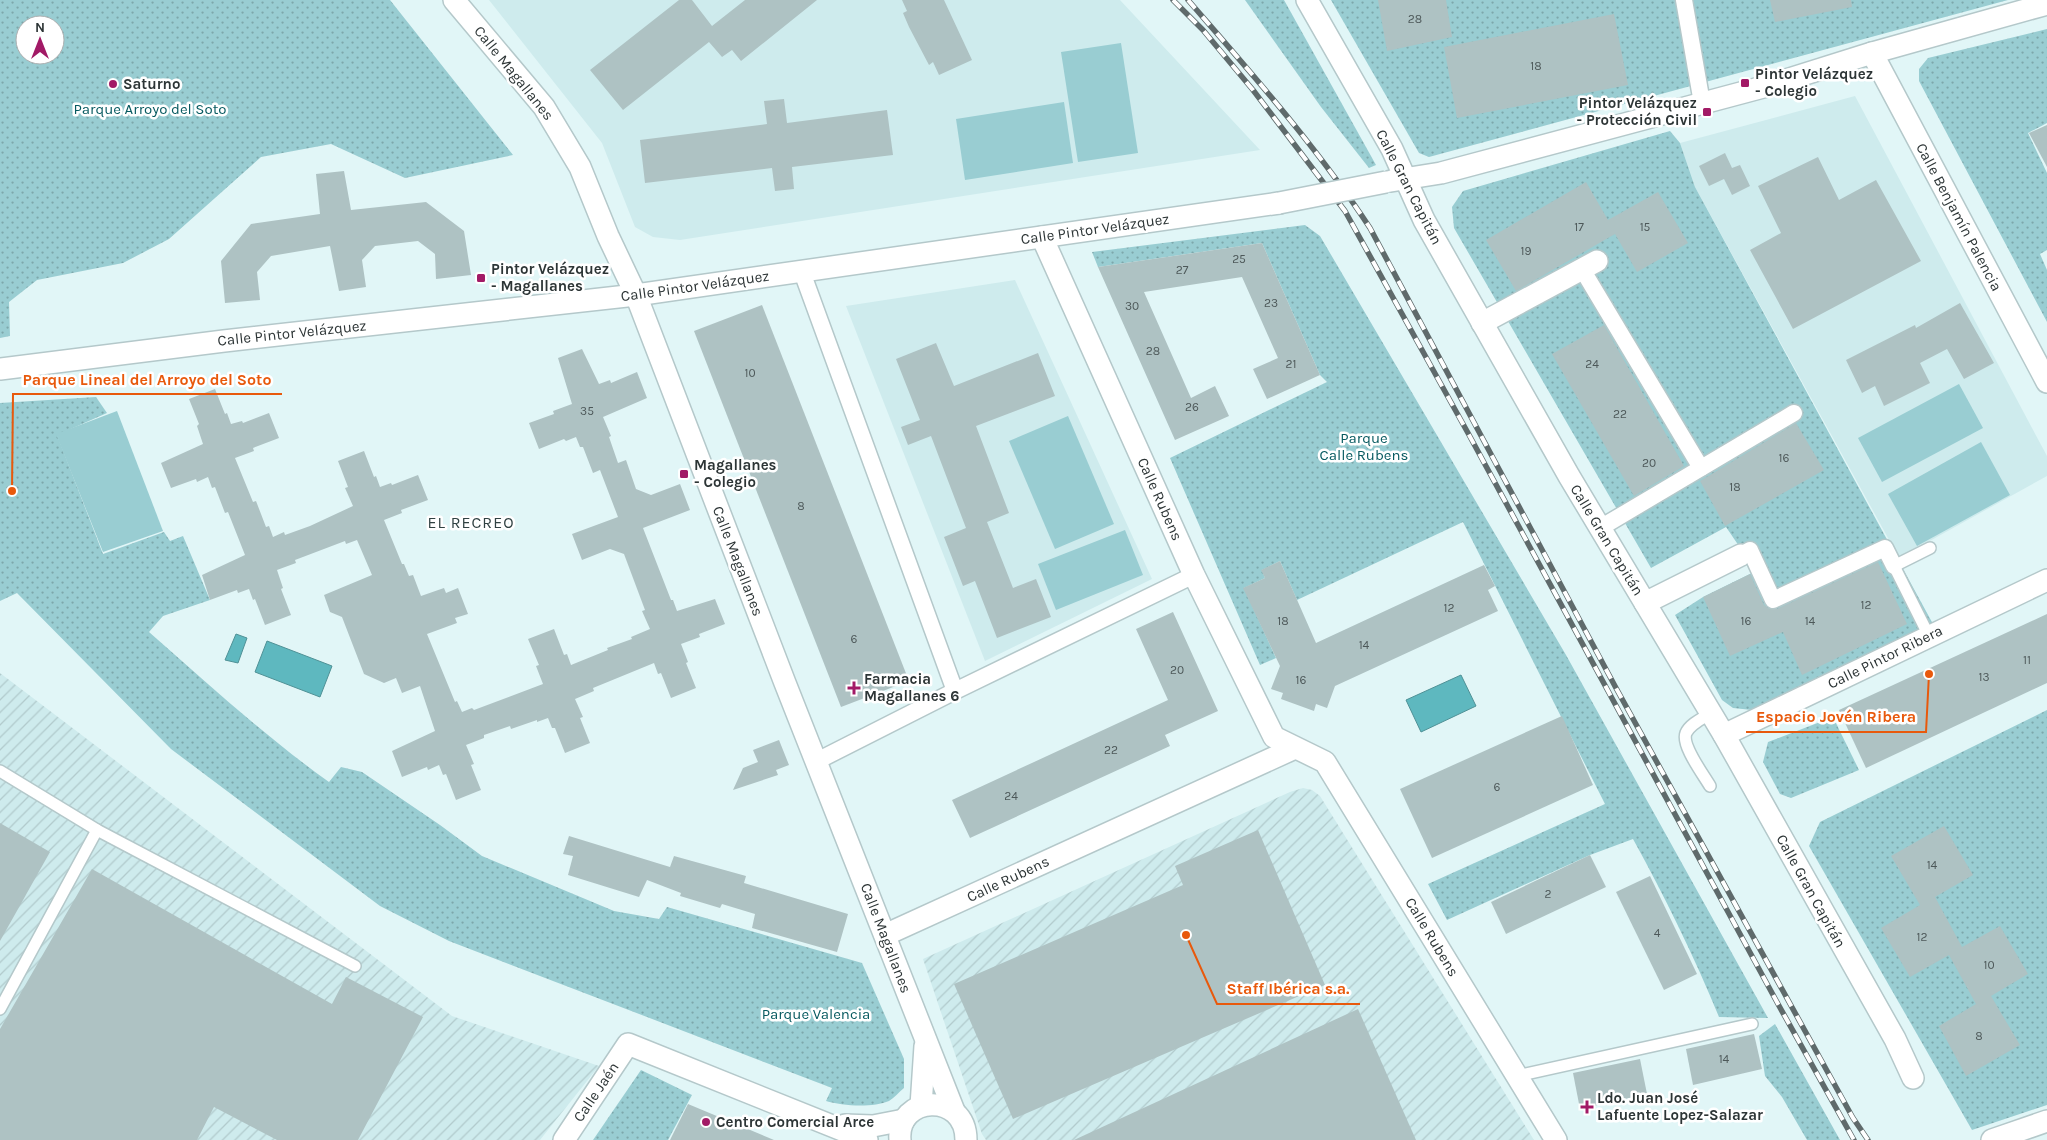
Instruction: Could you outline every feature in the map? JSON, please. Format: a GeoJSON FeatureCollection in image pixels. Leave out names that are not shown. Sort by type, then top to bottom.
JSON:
{"type":"FeatureCollection","features":[{"type":"Feature","properties":{"kind":"street","name":"Calle Magallanes"},"geometry":{"type":"LineString","coordinates":[[454,0],[544,107],[580,167],[608,236],[636,295],[788,692],[817,761],[925,1041],[954,1110],[962,1120],[966,1131],[966,1140]]}},
{"type":"Feature","properties":{"kind":"street","name":"Calle Gran Capitán"},"geometry":{"type":"LineString","coordinates":[[1307,0],[1392,149],[1395,180],[1424,220],[1600,528],[1724,735],[1895,1039],[1914,1078]]}},
{"type":"Feature","properties":{"kind":"street"},"geometry":{"type":"LineString","coordinates":[[1684,0],[1702,103]]}},
{"type":"Feature","properties":{"kind":"street","name":"Calle Pintor Velázquez"},"geometry":{"type":"LineString","coordinates":[[0,370],[224,341],[636,295],[1279,203],[1441,173],[1767,86],[1872,53],[2047,4]]}},
{"type":"Feature","properties":{"kind":"street","name":"Calle Benjamín Palencia"},"geometry":{"type":"LineString","coordinates":[[1872,53],[2047,382]]}},
{"type":"Feature","properties":{"kind":"street","name":"Calle Rubens"},"geometry":{"type":"LineString","coordinates":[[1042,237],[1194,575],[1274,737],[1325,762],[1556,1140]]}},
{"type":"Feature","properties":{"kind":"street"},"geometry":{"type":"LineString","coordinates":[[1482,323],[1589,265],[1701,468]]}},
{"type":"Feature","properties":{"kind":"street"},"geometry":{"type":"LineString","coordinates":[[802,272],[955,691]]}},
{"type":"Feature","properties":{"kind":"street"},"geometry":{"type":"LineString","coordinates":[[1600,528],[1794,413]]}},
{"type":"Feature","properties":{"kind":"street"},"geometry":{"type":"LineString","coordinates":[[1645,603],[1750,550],[1773,600],[1885,548],[1894,566]]}},
{"type":"Feature","properties":{"kind":"street"},"geometry":{"type":"LineString","coordinates":[[817,761],[955,691],[1194,575]]}},
{"type":"Feature","properties":{"kind":"street","name":"Calle Pintor Ribera"},"geometry":{"type":"LineString","coordinates":[[1724,735],[2047,580]]}},
{"type":"Feature","properties":{"kind":"street","name":"Calle Rubens"},"geometry":{"type":"LineString","coordinates":[[885,935],[1295,748]]}},
{"type":"Feature","properties":{"kind":"street","name":"Calle Magallanes"},"geometry":{"type":"LineString","coordinates":[[921,1106],[925,1041]]}},
{"type":"Feature","properties":{"kind":"street","name":"Calle Jaén"},"geometry":{"type":"LineString","coordinates":[[564,1140],[628,1044],[830,1124]]}},
{"type":"Feature","properties":{"kind":"street"},"geometry":{"type":"LineString","coordinates":[[830,1124],[873,1126],[902,1130],[911,1112],[921,1106],[938,1104],[954,1110]]}},
{"type":"Feature","properties":{"kind":"street"},"geometry":{"type":"LineString","coordinates":[[1992,1140],[2047,1121]]}},
{"type":"Feature","properties":{"kind":"street"},"geometry":{"type":"LineString","coordinates":[[830,1124],[867,1140]]}},
{"type":"Feature","properties":{"kind":"lane"},"geometry":{"type":"LineString","coordinates":[[1929,636],[1894,566],[1930,548]]}},
{"type":"Feature","properties":{"kind":"lane"},"geometry":{"type":"LineString","coordinates":[[1710,786],[1688,749],[1685,740],[1686,732],[1697,721],[1711,713]]}},
{"type":"Feature","properties":{"kind":"lane"},"geometry":{"type":"LineString","coordinates":[[0,771],[96,830],[355,966]]}},
{"type":"Feature","properties":{"kind":"lane"},"geometry":{"type":"LineString","coordinates":[[0,1009],[96,830]]}},
{"type":"Feature","properties":{"kind":"lane"},"geometry":{"type":"LineString","coordinates":[[1517,1076],[1752,1024]]}},
{"type":"Feature","properties":{"kind":"shaded area"},"geometry":{"type":"Polygon","coordinates":[[[489,0],[1120,0],[1260,150],[680,240],[653,237],[635,227],[602,143],[489,0]]]}},
{"type":"Feature","properties":{"kind":"shaded area"},"geometry":{"type":"Polygon","coordinates":[[[1855,96],[2047,456],[2047,476],[1899,558],[1695,187],[1680,143],[1855,96]]]}},
{"type":"Feature","properties":{"kind":"shaded area"},"geometry":{"type":"Polygon","coordinates":[[[1015,280],[1152,579],[985,661],[846,306],[1015,280]]]}},
{"type":"Feature","properties":{"kind":"shaded area"},"geometry":{"type":"Polygon","coordinates":[[[236,634],[247,638],[238,663],[225,660],[236,634]]]}},
{"type":"Feature","properties":{"kind":"shaded area"},"geometry":{"type":"Polygon","coordinates":[[[267,641],[332,666],[320,697],[255,672],[267,641]]]}},
{"type":"Feature","properties":{"kind":"shaded area"},"geometry":{"type":"Polygon","coordinates":[[[0,673],[452,1016],[599,1066],[540,1140],[0,1140],[0,673]]]}},
{"type":"Feature","properties":{"kind":"shaded area"},"geometry":{"type":"Polygon","coordinates":[[[1461,675],[1476,706],[1421,732],[1406,700],[1461,675]]]}},
{"type":"Feature","properties":{"kind":"shaded area"},"geometry":{"type":"Polygon","coordinates":[[[1303,788],[1312,790],[1320,796],[1534,1140],[986,1140],[982,1134],[923,959],[1290,792],[1303,788]]]}},
{"type":"Feature","properties":{"kind":"green space","name":"Parque Arroyo del Soto"},"geometry":{"type":"Polygon","coordinates":[[[0,0],[390,0],[513,155],[405,178],[331,144],[261,157],[169,239],[123,263],[37,280],[9,302],[10,336],[0,338],[0,0]]]}},
{"type":"Feature","properties":{"kind":"green space"},"geometry":{"type":"Polygon","coordinates":[[[1245,0],[1284,0],[1376,165],[1369,168],[1321,107],[1245,0]]]}},
{"type":"Feature","properties":{"kind":"green space"},"geometry":{"type":"Polygon","coordinates":[[[1331,0],[2008,0],[1429,157],[1419,153],[1331,0]]]}},
{"type":"Feature","properties":{"kind":"green space"},"geometry":{"type":"Polygon","coordinates":[[[2047,29],[2047,123],[2028,133],[2047,173],[2047,250],[2040,254],[2047,270],[2047,322],[1919,81],[1919,69],[1928,58],[2047,29]]]}},
{"type":"Feature","properties":{"kind":"green space"},"geometry":{"type":"Polygon","coordinates":[[[1121,43],[1138,153],[1078,162],[1061,52],[1121,43]]]}},
{"type":"Feature","properties":{"kind":"green space"},"geometry":{"type":"Polygon","coordinates":[[[1064,102],[1073,163],[965,180],[956,119],[1064,102]]]}},
{"type":"Feature","properties":{"kind":"green space"},"geometry":{"type":"Polygon","coordinates":[[[1670,131],[1680,143],[1695,187],[1933,624],[1752,710],[1733,708],[1722,700],[1675,615],[1703,597],[1756,571],[1726,527],[1651,568],[1454,228],[1452,207],[1463,191],[1670,131]]]}},
{"type":"Feature","properties":{"kind":"green space","name":"Parque Calle Rubens"},"geometry":{"type":"Polygon","coordinates":[[[1305,225],[1320,236],[1566,655],[1768,1018],[1719,1017],[1679,927],[1633,839],[1590,855],[1447,920],[1428,884],[1605,804],[1463,522],[1297,600],[1280,561],[1262,570],[1265,578],[1244,588],[1276,658],[1260,665],[1170,458],[1327,382],[1320,375],[1262,243],[1098,267],[1092,252],[1305,225]]]}},
{"type":"Feature","properties":{"kind":"green space"},"geometry":{"type":"Polygon","coordinates":[[[1959,384],[1983,428],[1882,482],[1858,438],[1959,384]]]}},
{"type":"Feature","properties":{"kind":"green space","name":"Parque Valencia"},"geometry":{"type":"Polygon","coordinates":[[[96,397],[107,413],[57,435],[103,554],[164,532],[170,541],[183,536],[210,600],[163,616],[149,632],[237,709],[282,747],[329,782],[341,767],[362,772],[482,856],[614,911],[659,919],[667,907],[862,963],[904,1059],[904,1088],[889,1101],[875,1105],[849,1105],[826,1101],[832,1088],[449,941],[380,906],[171,749],[17,593],[0,601],[0,403],[96,397]]]}},
{"type":"Feature","properties":{"kind":"green space"},"geometry":{"type":"Polygon","coordinates":[[[117,411],[163,531],[103,552],[56,434],[117,411]]]}},
{"type":"Feature","properties":{"kind":"green space"},"geometry":{"type":"Polygon","coordinates":[[[1068,416],[1114,524],[1055,549],[1009,441],[1068,416]]]}},
{"type":"Feature","properties":{"kind":"green space"},"geometry":{"type":"Polygon","coordinates":[[[1981,442],[2010,495],[1917,546],[1888,494],[1981,442]]]}},
{"type":"Feature","properties":{"kind":"green space"},"geometry":{"type":"Polygon","coordinates":[[[1125,530],[1143,575],[1056,610],[1038,564],[1125,530]]]}},
{"type":"Feature","properties":{"kind":"green space"},"geometry":{"type":"Polygon","coordinates":[[[2047,710],[2047,1105],[1972,1130],[1809,846],[1820,822],[2047,710]]]}},
{"type":"Feature","properties":{"kind":"green space"},"geometry":{"type":"Polygon","coordinates":[[[1833,717],[1859,770],[1791,798],[1780,794],[1763,762],[1768,742],[1833,717]]]}},
{"type":"Feature","properties":{"kind":"green space"},"geometry":{"type":"Polygon","coordinates":[[[1775,1024],[1840,1140],[1807,1140],[1782,1097],[1765,1076],[1759,1036],[1775,1024]]]}},
{"type":"Feature","properties":{"kind":"green space"},"geometry":{"type":"Polygon","coordinates":[[[641,1070],[692,1095],[668,1140],[593,1140],[641,1070]]]}},
{"type":"Feature","properties":{"kind":"building"},"geometry":{"type":"Polygon","coordinates":[[[679,0],[692,0],[712,26],[745,0],[817,0],[741,61],[732,50],[722,57],[709,42],[623,110],[590,70],[679,0]]]}},
{"type":"Feature","properties":{"kind":"building"},"geometry":{"type":"Polygon","coordinates":[[[902,0],[944,0],[972,60],[939,75],[933,62],[929,65],[909,27],[903,13],[907,11],[902,0]]]}},
{"type":"Feature","properties":{"kind":"building"},"geometry":{"type":"Polygon","coordinates":[[[1378,0],[1446,0],[1452,37],[1387,51],[1378,0]]]}},
{"type":"Feature","properties":{"kind":"building"},"geometry":{"type":"Polygon","coordinates":[[[1770,0],[1851,0],[1852,7],[1775,22],[1770,0]]]}},
{"type":"Feature","properties":{"kind":"building"},"geometry":{"type":"Polygon","coordinates":[[[1614,14],[1628,85],[1457,118],[1444,47],[1614,14]]]}},
{"type":"Feature","properties":{"kind":"building"},"geometry":{"type":"Polygon","coordinates":[[[784,99],[787,123],[887,110],[893,155],[792,167],[794,189],[775,191],[772,168],[645,183],[640,140],[767,124],[764,101],[784,99]]]}},
{"type":"Feature","properties":{"kind":"building"},"geometry":{"type":"Polygon","coordinates":[[[2047,125],[2047,167],[2029,133],[2047,125]]]}},
{"type":"Feature","properties":{"kind":"building"},"geometry":{"type":"Polygon","coordinates":[[[1725,153],[1732,168],[1740,165],[1750,186],[1732,195],[1724,179],[1709,186],[1699,166],[1725,153]]]}},
{"type":"Feature","properties":{"kind":"building"},"geometry":{"type":"Polygon","coordinates":[[[1818,157],[1839,200],[1876,180],[1921,261],[1793,329],[1750,250],[1781,233],[1758,186],[1818,157]]]}},
{"type":"Feature","properties":{"kind":"building"},"geometry":{"type":"Polygon","coordinates":[[[344,171],[351,210],[426,202],[464,231],[471,275],[436,279],[435,254],[418,241],[375,246],[362,260],[366,287],[339,291],[330,246],[271,256],[257,272],[260,300],[225,303],[221,261],[251,224],[320,214],[316,174],[344,171]]]}},
{"type":"Feature","properties":{"kind":"building"},"geometry":{"type":"Polygon","coordinates":[[[1586,182],[1608,220],[1658,192],[1688,243],[1637,272],[1615,234],[1516,291],[1486,240],[1586,182]]]}},
{"type":"Feature","properties":{"kind":"building"},"geometry":{"type":"Polygon","coordinates":[[[1262,243],[1320,375],[1267,399],[1253,369],[1278,358],[1242,277],[1144,292],[1191,398],[1215,386],[1229,416],[1175,440],[1098,267],[1262,243]]]}},
{"type":"Feature","properties":{"kind":"building"},"geometry":{"type":"Polygon","coordinates":[[[1960,303],[1994,363],[1964,379],[1947,349],[1920,363],[1930,383],[1884,406],[1875,386],[1862,393],[1846,360],[1915,325],[1916,328],[1960,303]]]}},
{"type":"Feature","properties":{"kind":"building"},"geometry":{"type":"Polygon","coordinates":[[[762,305],[909,681],[841,707],[694,331],[762,305]]]}},
{"type":"Feature","properties":{"kind":"building"},"geometry":{"type":"Polygon","coordinates":[[[1604,325],[1684,466],[1634,496],[1552,354],[1604,325]]]}},
{"type":"Feature","properties":{"kind":"building"},"geometry":{"type":"Polygon","coordinates":[[[936,343],[954,386],[1038,353],[1055,396],[976,426],[1009,513],[987,522],[1013,588],[1036,579],[1051,617],[997,638],[975,581],[963,586],[944,537],[966,528],[931,436],[908,445],[901,427],[920,420],[896,359],[936,343]]]}},
{"type":"Feature","properties":{"kind":"building"},"geometry":{"type":"Polygon","coordinates":[[[582,349],[599,384],[610,380],[611,383],[637,372],[647,398],[603,417],[611,436],[609,437],[618,463],[626,460],[636,489],[651,495],[680,484],[690,510],[643,528],[677,611],[715,599],[725,624],[699,634],[700,637],[681,644],[696,688],[671,698],[661,673],[658,674],[654,663],[593,688],[594,691],[575,699],[583,717],[580,718],[590,743],[565,753],[555,728],[552,728],[548,718],[511,729],[510,726],[484,735],[484,738],[466,745],[474,764],[471,765],[481,790],[456,800],[446,774],[443,775],[439,765],[428,770],[427,767],[402,777],[392,751],[435,731],[420,686],[402,693],[396,678],[384,683],[364,674],[342,617],[330,612],[324,595],[372,575],[357,540],[346,544],[345,541],[295,560],[296,563],[277,570],[283,588],[281,589],[291,615],[265,625],[249,589],[238,593],[237,590],[210,600],[202,575],[245,555],[228,512],[225,513],[215,487],[212,488],[208,477],[197,482],[196,479],[171,488],[161,463],[203,444],[197,426],[199,424],[189,399],[215,389],[231,424],[242,421],[243,423],[269,413],[279,438],[253,448],[254,451],[235,458],[253,502],[256,501],[266,527],[269,526],[273,537],[284,532],[285,535],[310,526],[353,506],[345,488],[348,487],[338,461],[364,451],[380,487],[391,483],[392,485],[418,475],[428,500],[401,510],[402,513],[384,520],[402,564],[404,564],[409,576],[413,575],[421,596],[444,588],[446,593],[458,588],[468,614],[455,618],[457,623],[427,634],[455,702],[457,701],[462,712],[472,708],[474,710],[543,684],[536,666],[539,665],[528,639],[554,629],[564,655],[567,654],[571,665],[608,650],[607,648],[632,639],[631,637],[650,629],[642,611],[645,610],[624,554],[610,549],[582,560],[572,534],[618,517],[600,470],[593,473],[583,447],[580,447],[576,437],[566,441],[564,439],[539,449],[529,423],[554,414],[553,411],[572,404],[558,358],[582,349]]]}},
{"type":"Feature","properties":{"kind":"building"},"geometry":{"type":"Polygon","coordinates":[[[1796,423],[1824,470],[1725,526],[1700,481],[1796,423]]]}},
{"type":"Feature","properties":{"kind":"building"},"geometry":{"type":"Polygon","coordinates":[[[1280,561],[1316,643],[1484,565],[1495,586],[1488,590],[1498,611],[1335,686],[1327,708],[1316,704],[1314,711],[1281,699],[1283,693],[1271,689],[1280,666],[1243,588],[1265,578],[1261,570],[1280,561]]]}},
{"type":"Feature","properties":{"kind":"building"},"geometry":{"type":"Polygon","coordinates":[[[1878,562],[1907,624],[1802,675],[1783,632],[1730,656],[1703,597],[1750,574],[1764,605],[1768,608],[1777,609],[1878,562]]]}},
{"type":"Feature","properties":{"kind":"building"},"geometry":{"type":"Polygon","coordinates":[[[1173,612],[1218,711],[1165,735],[1170,746],[970,838],[952,800],[1168,700],[1136,629],[1173,612]]]}},
{"type":"Feature","properties":{"kind":"building"},"geometry":{"type":"Polygon","coordinates":[[[2047,614],[2047,683],[1866,768],[1839,710],[2047,614]]]}},
{"type":"Feature","properties":{"kind":"building"},"geometry":{"type":"Polygon","coordinates":[[[1562,716],[1593,785],[1432,858],[1400,789],[1562,716]]]}},
{"type":"Feature","properties":{"kind":"building"},"geometry":{"type":"Polygon","coordinates":[[[779,740],[789,765],[776,770],[778,775],[733,790],[743,768],[758,762],[753,750],[779,740]]]}},
{"type":"Feature","properties":{"kind":"building"},"geometry":{"type":"Polygon","coordinates":[[[0,823],[50,852],[0,941],[0,823]]]}},
{"type":"Feature","properties":{"kind":"building"},"geometry":{"type":"Polygon","coordinates":[[[1944,826],[1973,875],[1935,897],[1962,947],[2000,926],[2028,974],[1991,996],[2020,1045],[1966,1076],[1939,1026],[1976,1004],[1949,955],[1910,977],[1881,928],[1920,905],[1891,856],[1944,826]]]}},
{"type":"Feature","properties":{"kind":"building"},"geometry":{"type":"Polygon","coordinates":[[[1258,830],[1325,985],[1013,1119],[954,984],[1183,885],[1175,866],[1258,830]]]}},
{"type":"Feature","properties":{"kind":"building"},"geometry":{"type":"Polygon","coordinates":[[[569,836],[670,867],[674,856],[746,876],[744,883],[848,914],[837,952],[752,928],[755,914],[722,904],[720,908],[680,896],[681,893],[647,880],[639,897],[568,875],[573,856],[563,854],[569,836]]]}},
{"type":"Feature","properties":{"kind":"building"},"geometry":{"type":"Polygon","coordinates":[[[1590,855],[1606,887],[1506,934],[1491,902],[1590,855]]]}},
{"type":"Feature","properties":{"kind":"building"},"geometry":{"type":"Polygon","coordinates":[[[92,869],[332,1004],[346,977],[423,1017],[358,1140],[277,1140],[214,1107],[197,1140],[0,1140],[0,1029],[92,869]]]}},
{"type":"Feature","properties":{"kind":"building"},"geometry":{"type":"Polygon","coordinates":[[[1650,876],[1697,974],[1664,990],[1616,892],[1650,876]]]}},
{"type":"Feature","properties":{"kind":"building"},"geometry":{"type":"Polygon","coordinates":[[[1358,1009],[1416,1140],[1074,1140],[1358,1009]]]}},
{"type":"Feature","properties":{"kind":"building"},"geometry":{"type":"Polygon","coordinates":[[[1754,1034],[1762,1069],[1693,1085],[1686,1049],[1754,1034]]]}},
{"type":"Feature","properties":{"kind":"building"},"geometry":{"type":"Polygon","coordinates":[[[1640,1059],[1647,1094],[1580,1109],[1573,1073],[1640,1059]]]}},
{"type":"Feature","properties":{"kind":"building","name":"Centro Comercial Arce"},"geometry":{"type":"Polygon","coordinates":[[[688,1104],[774,1140],[670,1140],[688,1104]]]}},
{"type":"Feature","properties":{"kind":"railway"},"geometry":{"type":"LineString","coordinates":[[1173,0],[1203,30],[1253,90],[1345,211],[1854,1140]]}},
{"type":"Feature","properties":{"kind":"railway"},"geometry":{"type":"LineString","coordinates":[[1188,0],[1260,83],[1306,140],[1370,228],[1616,688],[1853,1118],[1868,1140]]}},
{"type":"Feature","properties":{"kind":"place","name":"Pintor Velázquez - Colegio"},"geometry":{"type":"Point","coordinates":[1745,83]}},
{"type":"Feature","properties":{"kind":"place","name":"Saturno"},"geometry":{"type":"Point","coordinates":[113,84]}},
{"type":"Feature","properties":{"kind":"place","name":"Pintor Velázquez - Protección Civil"},"geometry":{"type":"Point","coordinates":[1707,112]}},
{"type":"Feature","properties":{"kind":"place","name":"Pintor Velázquez - Magallanes"},"geometry":{"type":"Point","coordinates":[481,278]}},
{"type":"Feature","properties":{"kind":"place","name":"Magallanes - Colegio"},"geometry":{"type":"Point","coordinates":[684,474]}},
{"type":"Feature","properties":{"kind":"place","name":"Parque Lineal del Arroyo del Soto"},"geometry":{"type":"Point","coordinates":[12,491]}},
{"type":"Feature","properties":{"kind":"place","name":"Espacio Jovén Ribera"},"geometry":{"type":"Point","coordinates":[1929,674]}},
{"type":"Feature","properties":{"kind":"place","name":"Farmacia Magallanes 6"},"geometry":{"type":"Point","coordinates":[854,688]}},
{"type":"Feature","properties":{"kind":"place","name":"Staff Ibérica s.a."},"geometry":{"type":"Point","coordinates":[1186,935]}},
{"type":"Feature","properties":{"kind":"place","name":"Ldo. Juan José Lafuente Lopez-Salazar"},"geometry":{"type":"Point","coordinates":[1587,1107]}},
{"type":"Feature","properties":{"kind":"place","name":"Centro Comercial Arce"},"geometry":{"type":"Point","coordinates":[706,1122]}},
{"type":"Feature","properties":{"kind":"district","name":"EL RECREO"},"geometry":{"type":"Point","coordinates":[471,522]}}]}
